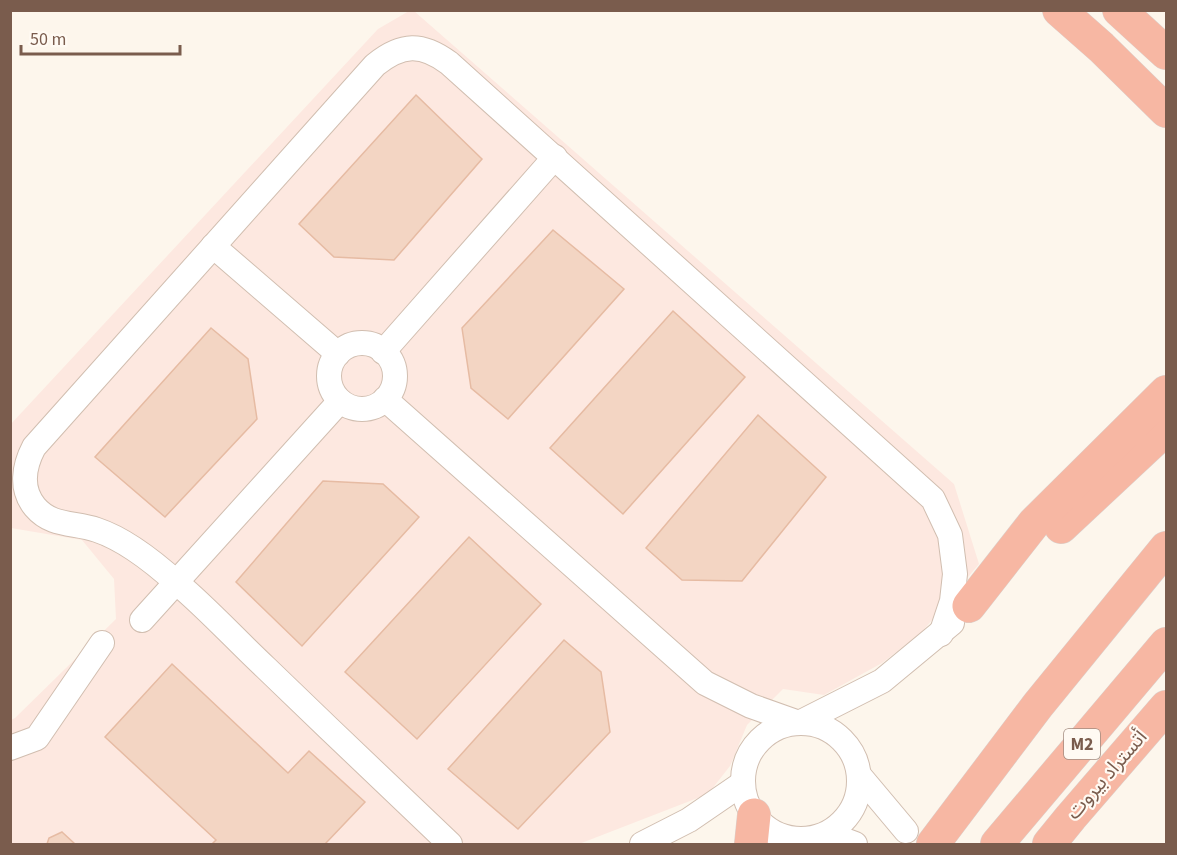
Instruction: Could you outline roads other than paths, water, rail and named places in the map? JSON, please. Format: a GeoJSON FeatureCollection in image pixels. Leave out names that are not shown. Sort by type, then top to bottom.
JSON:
{"type":"FeatureCollection","features":[{"type":"Feature","properties":{"kind":"highway"},"geometry":{"type":"LineString","coordinates":[[1059,10],[1167,111]]}},
{"type":"Feature","properties":{"kind":"highway"},"geometry":{"type":"LineString","coordinates":[[1125,16],[1167,53]]}},
{"type":"Feature","properties":{"kind":"highway"},"geometry":{"type":"LineString","coordinates":[[1125,16],[1167,64]]}},
{"type":"Feature","properties":{"kind":"highway"},"geometry":{"type":"LineString","coordinates":[[1101,47],[1167,123]]}},
{"type":"Feature","properties":{"kind":"highway"},"geometry":{"type":"LineString","coordinates":[[969,606],[1034,523],[1167,392]]}},
{"type":"Feature","properties":{"kind":"highway"},"geometry":{"type":"LineString","coordinates":[[969,606],[1042,545],[1167,429]]}},
{"type":"Feature","properties":{"kind":"highway"},"geometry":{"type":"LineString","coordinates":[[919,838],[1038,705],[1167,548]]}},
{"type":"Feature","properties":{"kind":"highway","name":"أتستراد بيروت"},"geometry":{"type":"LineString","coordinates":[[997,844],[1167,644]]}},
{"type":"Feature","properties":{"kind":"highway","name":"أتستراد بيروت"},"geometry":{"type":"LineString","coordinates":[[1049,844],[1167,707]]}},
{"type":"Feature","properties":{"kind":"street"},"geometry":{"type":"LineString","coordinates":[[450,844],[177,582],[125,544],[97,530],[56,522],[43,515],[33,504],[26,491],[24,476],[27,461],[34,447],[375,65],[388,54],[404,48],[420,48],[436,53],[555,157],[933,499],[950,535],[956,574],[952,601],[941,634]]}},
{"type":"Feature","properties":{"kind":"street"},"geometry":{"type":"LineString","coordinates":[[383,352],[555,157]]}},
{"type":"Feature","properties":{"kind":"street"},"geometry":{"type":"LineString","coordinates":[[213,246],[338,354]]}},
{"type":"Feature","properties":{"kind":"street"},"geometry":{"type":"LineString","coordinates":[[356,344],[367,344],[383,352],[392,363],[394,374],[394,385],[385,399],[371,408],[360,409],[350,407],[340,401],[333,393],[329,372],[338,354],[346,347],[356,344]]}},
{"type":"Feature","properties":{"kind":"street"},"geometry":{"type":"LineString","coordinates":[[385,399],[705,683],[751,706],[799,723],[816,725],[832,732],[846,743],[855,759],[859,776],[858,793],[853,809],[843,823],[829,833],[813,839],[796,840]]}},
{"type":"Feature","properties":{"kind":"street"},"geometry":{"type":"LineString","coordinates":[[142,620],[340,401]]}},
{"type":"Feature","properties":{"kind":"street"},"geometry":{"type":"LineString","coordinates":[[855,844],[847,840],[796,840],[780,836],[765,827],[752,830],[743,783],[745,765],[753,748],[765,735],[781,726],[799,723],[882,681],[941,634],[969,606]]}},
{"type":"Feature","properties":{"kind":"street"},"geometry":{"type":"LineString","coordinates":[[10,748],[37,738],[102,643]]}},
{"type":"Feature","properties":{"kind":"street"},"geometry":{"type":"LineString","coordinates":[[859,776],[919,838]]}},
{"type":"Feature","properties":{"kind":"street"},"geometry":{"type":"LineString","coordinates":[[642,844],[689,820],[743,783]]}}]}
